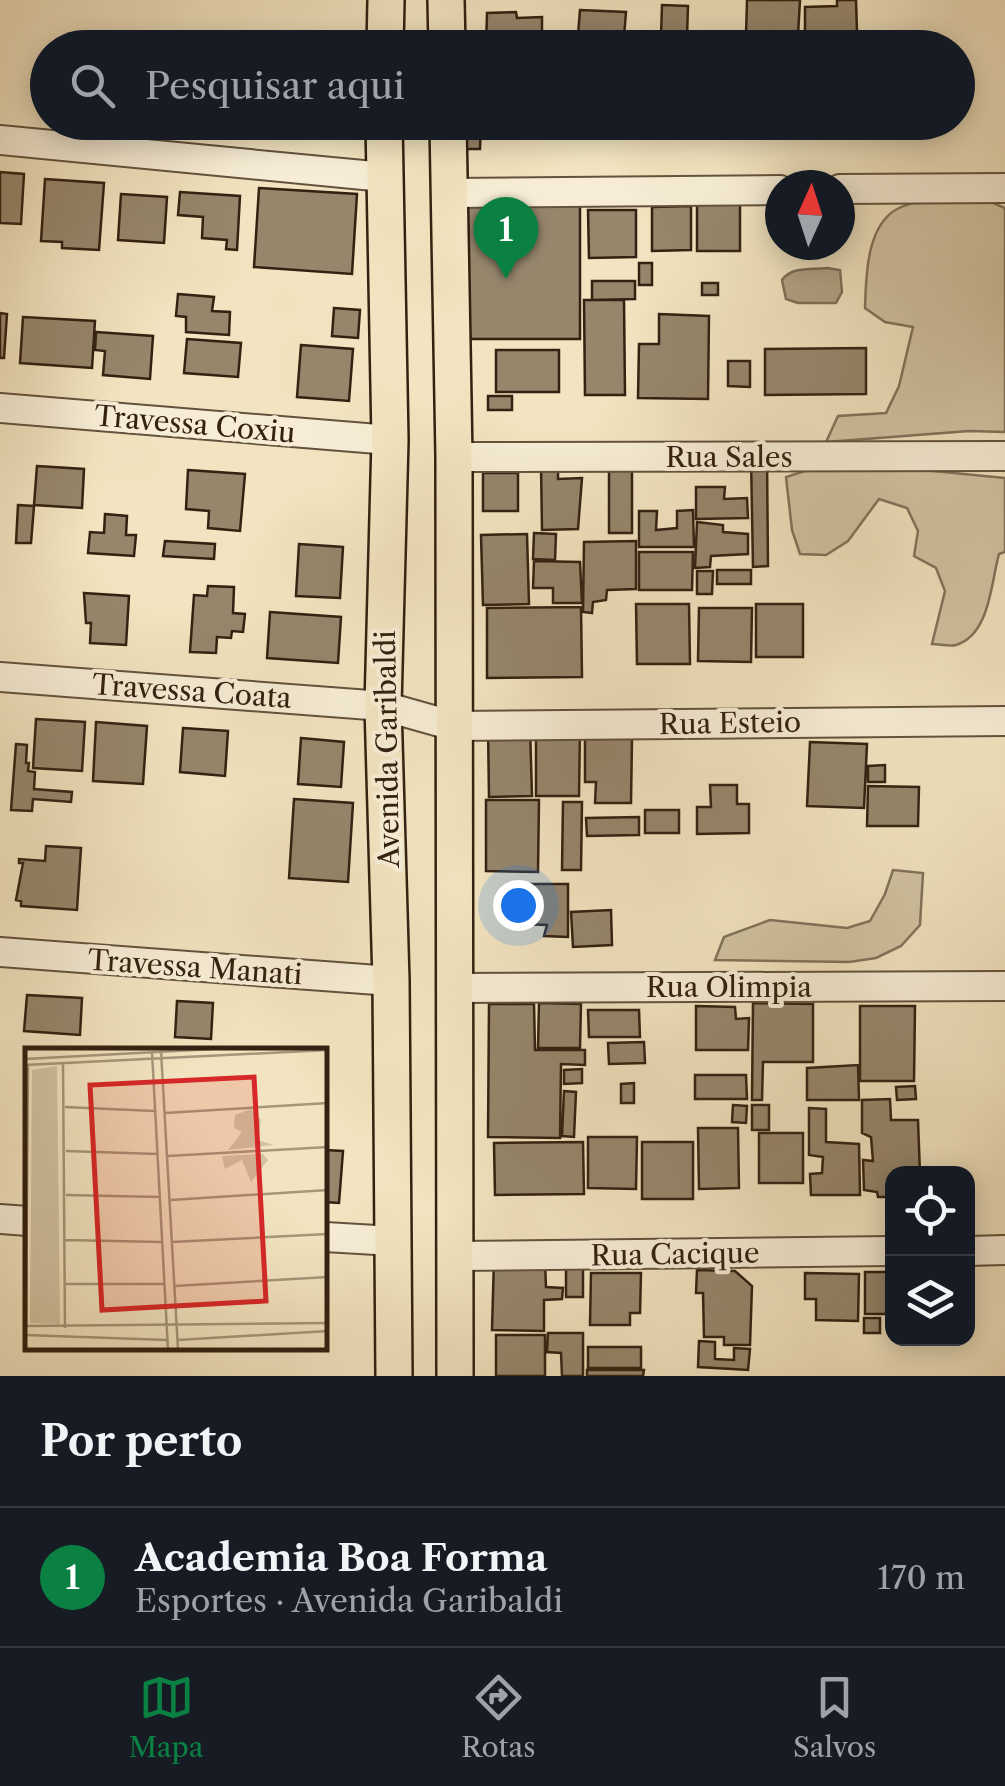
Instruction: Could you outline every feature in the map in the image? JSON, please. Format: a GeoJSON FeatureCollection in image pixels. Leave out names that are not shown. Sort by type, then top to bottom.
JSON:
{"type":"FeatureCollection","features":[{"type":"Feature","properties":{"kind":"main road"},"geometry":{"type":"LineString","coordinates":[[386,0],[386,30]]}},
{"type":"Feature","properties":{"kind":"main road"},"geometry":{"type":"LineString","coordinates":[[446,0],[447,30]]}},
{"type":"Feature","properties":{"kind":"main road","name":"Avenida Garibaldi"},"geometry":{"type":"LineString","coordinates":[[384,140],[390,440],[384,706],[394,1376]]}},
{"type":"Feature","properties":{"kind":"main road"},"geometry":{"type":"LineString","coordinates":[[448,140],[454,457],[455,1376]]}},
{"type":"Feature","properties":{"kind":"street"},"geometry":{"type":"LineString","coordinates":[[0,140],[384,177]]}},
{"type":"Feature","properties":{"kind":"street"},"geometry":{"type":"LineString","coordinates":[[855,189],[1005,188]]}},
{"type":"Feature","properties":{"kind":"street"},"geometry":{"type":"LineString","coordinates":[[449,192],[765,190]]}},
{"type":"Feature","properties":{"kind":"street","name":"Travessa Coxiu"},"geometry":{"type":"LineString","coordinates":[[0,408],[390,440]]}},
{"type":"Feature","properties":{"kind":"street","name":"Rua Sales"},"geometry":{"type":"LineString","coordinates":[[454,457],[1005,456]]}},
{"type":"Feature","properties":{"kind":"street","name":"Travessa Coata"},"geometry":{"type":"LineString","coordinates":[[0,677],[384,706],[454,726]]}},
{"type":"Feature","properties":{"kind":"street","name":"Rua Esteio"},"geometry":{"type":"LineString","coordinates":[[454,726],[1005,721]]}},
{"type":"Feature","properties":{"kind":"street","name":"Travessa Manati"},"geometry":{"type":"LineString","coordinates":[[0,952],[391,981]]}},
{"type":"Feature","properties":{"kind":"street","name":"Rua Olimpia"},"geometry":{"type":"LineString","coordinates":[[453,988],[1005,986]]}},
{"type":"Feature","properties":{"kind":"street"},"geometry":{"type":"LineString","coordinates":[[0,1219],[25,1221]]}},
{"type":"Feature","properties":{"kind":"street"},"geometry":{"type":"LineString","coordinates":[[328,1237],[393,1240]]}},
{"type":"Feature","properties":{"kind":"street"},"geometry":{"type":"LineString","coordinates":[[975,1251],[1005,1250]]}},
{"type":"Feature","properties":{"kind":"street","name":"Rua Cacique"},"geometry":{"type":"LineString","coordinates":[[457,1256],[885,1252]]}},
{"type":"Feature","properties":{"kind":"shaded area"},"geometry":{"type":"Polygon","coordinates":[[[977,196],[1005,208],[1005,432],[969,431],[826,442],[838,416],[886,413],[899,386],[913,327],[885,322],[865,308],[870,252],[880,226],[908,204],[977,196]]]}},
{"type":"Feature","properties":{"kind":"shaded area"},"geometry":{"type":"Polygon","coordinates":[[[827,268],[840,270],[842,292],[836,303],[798,303],[786,299],[782,280],[786,276],[827,268]]]}},
{"type":"Feature","properties":{"kind":"shaded area"},"geometry":{"type":"Polygon","coordinates":[[[820,466],[902,468],[1005,478],[1005,552],[999,554],[982,619],[967,639],[954,646],[932,644],[945,591],[936,568],[914,556],[918,531],[907,508],[879,499],[848,541],[826,555],[800,554],[792,530],[786,477],[820,466]]]}},
{"type":"Feature","properties":{"kind":"shaded area"},"geometry":{"type":"Polygon","coordinates":[[[893,870],[923,873],[920,925],[901,946],[876,958],[849,962],[715,960],[724,937],[770,920],[847,928],[870,921],[893,870]]]}},
{"type":"Feature","properties":{"kind":"building"},"geometry":{"type":"Polygon","coordinates":[[[747,0],[800,0],[798,30],[746,30],[747,0]]]}},
{"type":"Feature","properties":{"kind":"building"},"geometry":{"type":"Polygon","coordinates":[[[837,0],[856,0],[857,30],[805,30],[805,7],[837,6],[837,0]]]}},
{"type":"Feature","properties":{"kind":"building"},"geometry":{"type":"Polygon","coordinates":[[[662,5],[688,6],[687,30],[661,30],[662,5]]]}},
{"type":"Feature","properties":{"kind":"building"},"geometry":{"type":"Polygon","coordinates":[[[580,10],[626,12],[625,30],[578,30],[580,10]]]}},
{"type":"Feature","properties":{"kind":"building"},"geometry":{"type":"Polygon","coordinates":[[[516,12],[517,18],[542,17],[542,30],[487,30],[487,13],[516,12]]]}},
{"type":"Feature","properties":{"kind":"building"},"geometry":{"type":"Polygon","coordinates":[[[463,140],[480,140],[480,149],[463,149],[463,140]]]}},
{"type":"Feature","properties":{"kind":"building"},"geometry":{"type":"Polygon","coordinates":[[[0,172],[24,174],[21,224],[0,223],[0,172]]]}},
{"type":"Feature","properties":{"kind":"building"},"geometry":{"type":"Polygon","coordinates":[[[45,179],[104,183],[99,250],[62,248],[62,242],[41,241],[45,179]]]}},
{"type":"Feature","properties":{"kind":"building"},"geometry":{"type":"Polygon","coordinates":[[[259,188],[357,194],[352,274],[254,267],[259,188]]]}},
{"type":"Feature","properties":{"kind":"building"},"geometry":{"type":"Polygon","coordinates":[[[180,192],[240,196],[237,250],[226,249],[227,240],[202,238],[203,217],[178,215],[180,192]]]}},
{"type":"Feature","properties":{"kind":"building"},"geometry":{"type":"Polygon","coordinates":[[[121,194],[167,197],[164,243],[118,240],[121,194]]]}},
{"type":"Feature","properties":{"kind":"building"},"geometry":{"type":"Polygon","coordinates":[[[467,195],[580,195],[580,339],[467,339],[467,195]]]}},
{"type":"Feature","properties":{"kind":"building"},"geometry":{"type":"Polygon","coordinates":[[[697,195],[740,195],[740,251],[697,251],[697,195]]]}},
{"type":"Feature","properties":{"kind":"building"},"geometry":{"type":"Polygon","coordinates":[[[691,206],[691,250],[652,251],[652,207],[691,206]]]}},
{"type":"Feature","properties":{"kind":"building"},"geometry":{"type":"Polygon","coordinates":[[[588,210],[636,210],[636,257],[589,258],[588,210]]]}},
{"type":"Feature","properties":{"kind":"building"},"geometry":{"type":"Polygon","coordinates":[[[639,263],[652,263],[652,285],[639,285],[639,263]]]}},
{"type":"Feature","properties":{"kind":"building"},"geometry":{"type":"Polygon","coordinates":[[[592,281],[635,281],[635,299],[592,300],[592,281]]]}},
{"type":"Feature","properties":{"kind":"building"},"geometry":{"type":"Polygon","coordinates":[[[702,283],[718,283],[718,295],[702,295],[702,283]]]}},
{"type":"Feature","properties":{"kind":"building"},"geometry":{"type":"Polygon","coordinates":[[[178,294],[214,297],[212,311],[230,312],[229,335],[186,332],[186,317],[176,316],[178,294]]]}},
{"type":"Feature","properties":{"kind":"building"},"geometry":{"type":"Polygon","coordinates":[[[584,300],[624,300],[625,395],[585,395],[584,300]]]}},
{"type":"Feature","properties":{"kind":"building"},"geometry":{"type":"Polygon","coordinates":[[[334,308],[360,310],[358,338],[332,336],[334,308]]]}},
{"type":"Feature","properties":{"kind":"building"},"geometry":{"type":"Polygon","coordinates":[[[0,313],[7,314],[4,358],[0,358],[0,313]]]}},
{"type":"Feature","properties":{"kind":"building"},"geometry":{"type":"Polygon","coordinates":[[[659,314],[709,316],[708,399],[638,398],[639,344],[659,344],[659,314]]]}},
{"type":"Feature","properties":{"kind":"building"},"geometry":{"type":"Polygon","coordinates":[[[23,317],[95,321],[92,368],[20,363],[23,317]]]}},
{"type":"Feature","properties":{"kind":"building"},"geometry":{"type":"Polygon","coordinates":[[[96,332],[153,336],[150,379],[103,375],[105,351],[95,350],[96,332]]]}},
{"type":"Feature","properties":{"kind":"building"},"geometry":{"type":"Polygon","coordinates":[[[187,339],[241,343],[238,377],[184,373],[187,339]]]}},
{"type":"Feature","properties":{"kind":"building"},"geometry":{"type":"Polygon","coordinates":[[[301,345],[353,349],[349,401],[297,397],[301,345]]]}},
{"type":"Feature","properties":{"kind":"building"},"geometry":{"type":"Polygon","coordinates":[[[866,348],[866,394],[765,395],[765,349],[866,348]]]}},
{"type":"Feature","properties":{"kind":"building"},"geometry":{"type":"Polygon","coordinates":[[[496,350],[559,350],[559,392],[496,392],[496,350]]]}},
{"type":"Feature","properties":{"kind":"building"},"geometry":{"type":"Polygon","coordinates":[[[728,361],[750,361],[750,387],[728,386],[728,361]]]}},
{"type":"Feature","properties":{"kind":"building"},"geometry":{"type":"Polygon","coordinates":[[[488,396],[512,396],[512,410],[488,410],[488,396]]]}},
{"type":"Feature","properties":{"kind":"building"},"geometry":{"type":"Polygon","coordinates":[[[751,457],[767,457],[768,566],[753,567],[751,457]]]}},
{"type":"Feature","properties":{"kind":"building"},"geometry":{"type":"Polygon","coordinates":[[[558,464],[558,479],[582,478],[578,529],[542,530],[541,465],[558,464]]]}},
{"type":"Feature","properties":{"kind":"building"},"geometry":{"type":"Polygon","coordinates":[[[37,466],[84,469],[82,508],[34,505],[37,466]]]}},
{"type":"Feature","properties":{"kind":"building"},"geometry":{"type":"Polygon","coordinates":[[[609,466],[632,466],[632,533],[609,533],[609,466]]]}},
{"type":"Feature","properties":{"kind":"building"},"geometry":{"type":"Polygon","coordinates":[[[188,470],[245,474],[240,531],[208,528],[209,511],[186,509],[188,470]]]}},
{"type":"Feature","properties":{"kind":"building"},"geometry":{"type":"Polygon","coordinates":[[[483,473],[518,473],[518,511],[483,511],[483,473]]]}},
{"type":"Feature","properties":{"kind":"building"},"geometry":{"type":"Polygon","coordinates":[[[696,487],[725,487],[724,499],[747,498],[748,518],[696,519],[696,487]]]}},
{"type":"Feature","properties":{"kind":"building"},"geometry":{"type":"Polygon","coordinates":[[[18,505],[34,506],[31,543],[16,543],[18,505]]]}},
{"type":"Feature","properties":{"kind":"building"},"geometry":{"type":"Polygon","coordinates":[[[693,510],[694,547],[639,547],[639,511],[657,511],[656,530],[677,528],[677,511],[693,510]]]}},
{"type":"Feature","properties":{"kind":"building"},"geometry":{"type":"Polygon","coordinates":[[[105,514],[127,516],[126,535],[136,535],[134,556],[88,553],[90,532],[104,533],[105,514]]]}},
{"type":"Feature","properties":{"kind":"building"},"geometry":{"type":"Polygon","coordinates":[[[697,522],[723,525],[723,532],[748,534],[748,554],[711,556],[710,567],[695,568],[697,522]]]}},
{"type":"Feature","properties":{"kind":"building"},"geometry":{"type":"Polygon","coordinates":[[[534,533],[556,534],[555,560],[533,559],[534,533]]]}},
{"type":"Feature","properties":{"kind":"building"},"geometry":{"type":"Polygon","coordinates":[[[527,534],[529,604],[483,605],[481,535],[527,534]]]}},
{"type":"Feature","properties":{"kind":"building"},"geometry":{"type":"Polygon","coordinates":[[[165,541],[215,544],[214,559],[163,556],[165,541]]]}},
{"type":"Feature","properties":{"kind":"building"},"geometry":{"type":"Polygon","coordinates":[[[636,541],[636,589],[607,590],[606,600],[593,602],[592,613],[583,612],[584,542],[636,541]]]}},
{"type":"Feature","properties":{"kind":"building"},"geometry":{"type":"Polygon","coordinates":[[[299,544],[343,547],[340,598],[296,596],[299,544]]]}},
{"type":"Feature","properties":{"kind":"building"},"geometry":{"type":"Polygon","coordinates":[[[639,552],[693,552],[692,590],[639,590],[639,552]]]}},
{"type":"Feature","properties":{"kind":"building"},"geometry":{"type":"Polygon","coordinates":[[[534,561],[580,562],[582,603],[553,603],[553,588],[533,588],[534,561]]]}},
{"type":"Feature","properties":{"kind":"building"},"geometry":{"type":"Polygon","coordinates":[[[717,570],[751,570],[751,584],[717,584],[717,570]]]}},
{"type":"Feature","properties":{"kind":"building"},"geometry":{"type":"Polygon","coordinates":[[[697,571],[713,571],[712,594],[697,594],[697,571]]]}},
{"type":"Feature","properties":{"kind":"building"},"geometry":{"type":"Polygon","coordinates":[[[208,586],[234,587],[233,613],[245,614],[243,632],[232,631],[231,638],[217,637],[216,653],[190,652],[194,595],[207,596],[208,586]]]}},
{"type":"Feature","properties":{"kind":"building"},"geometry":{"type":"Polygon","coordinates":[[[84,593],[129,596],[126,645],[90,643],[91,623],[86,623],[84,593]]]}},
{"type":"Feature","properties":{"kind":"building"},"geometry":{"type":"Polygon","coordinates":[[[636,604],[689,604],[690,664],[637,664],[636,604]]]}},
{"type":"Feature","properties":{"kind":"building"},"geometry":{"type":"Polygon","coordinates":[[[756,604],[803,604],[803,657],[756,657],[756,604]]]}},
{"type":"Feature","properties":{"kind":"building"},"geometry":{"type":"Polygon","coordinates":[[[581,607],[582,677],[487,678],[487,608],[581,607]]]}},
{"type":"Feature","properties":{"kind":"building"},"geometry":{"type":"Polygon","coordinates":[[[699,608],[752,608],[751,662],[698,661],[699,608]]]}},
{"type":"Feature","properties":{"kind":"building"},"geometry":{"type":"Polygon","coordinates":[[[270,612],[341,617],[338,663],[267,658],[270,612]]]}},
{"type":"Feature","properties":{"kind":"building"},"geometry":{"type":"Polygon","coordinates":[[[36,719],[85,722],[82,771],[33,768],[36,719]]]}},
{"type":"Feature","properties":{"kind":"building"},"geometry":{"type":"Polygon","coordinates":[[[96,722],[147,726],[143,784],[93,781],[96,722]]]}},
{"type":"Feature","properties":{"kind":"building"},"geometry":{"type":"Polygon","coordinates":[[[530,727],[532,796],[489,797],[488,728],[530,727]]]}},
{"type":"Feature","properties":{"kind":"building"},"geometry":{"type":"Polygon","coordinates":[[[183,728],[228,731],[225,776],[180,772],[183,728]]]}},
{"type":"Feature","properties":{"kind":"building"},"geometry":{"type":"Polygon","coordinates":[[[580,728],[579,796],[536,796],[536,729],[580,728]]]}},
{"type":"Feature","properties":{"kind":"building"},"geometry":{"type":"Polygon","coordinates":[[[301,738],[344,742],[341,787],[298,784],[301,738]]]}},
{"type":"Feature","properties":{"kind":"building"},"geometry":{"type":"Polygon","coordinates":[[[585,738],[632,739],[631,803],[595,803],[596,782],[585,782],[585,738]]]}},
{"type":"Feature","properties":{"kind":"building"},"geometry":{"type":"Polygon","coordinates":[[[810,742],[867,744],[864,808],[807,806],[810,742]]]}},
{"type":"Feature","properties":{"kind":"building"},"geometry":{"type":"Polygon","coordinates":[[[16,744],[27,745],[26,763],[28,771],[35,772],[34,789],[72,792],[71,802],[33,799],[32,811],[11,810],[16,744]]]}},
{"type":"Feature","properties":{"kind":"building"},"geometry":{"type":"Polygon","coordinates":[[[885,765],[885,782],[868,782],[868,766],[885,765]]]}},
{"type":"Feature","properties":{"kind":"building"},"geometry":{"type":"Polygon","coordinates":[[[710,785],[737,785],[737,804],[749,804],[749,833],[697,834],[697,807],[711,807],[710,785]]]}},
{"type":"Feature","properties":{"kind":"building"},"geometry":{"type":"Polygon","coordinates":[[[868,786],[919,787],[918,826],[867,826],[868,786]]]}},
{"type":"Feature","properties":{"kind":"building"},"geometry":{"type":"Polygon","coordinates":[[[294,799],[353,803],[348,882],[289,878],[294,799]]]}},
{"type":"Feature","properties":{"kind":"building"},"geometry":{"type":"Polygon","coordinates":[[[486,800],[539,800],[538,872],[486,871],[486,800]]]}},
{"type":"Feature","properties":{"kind":"building"},"geometry":{"type":"Polygon","coordinates":[[[563,802],[582,802],[581,870],[562,870],[563,802]]]}},
{"type":"Feature","properties":{"kind":"building"},"geometry":{"type":"Polygon","coordinates":[[[645,810],[679,810],[679,833],[645,833],[645,810]]]}},
{"type":"Feature","properties":{"kind":"building"},"geometry":{"type":"Polygon","coordinates":[[[639,817],[639,835],[587,836],[586,818],[639,817]]]}},
{"type":"Feature","properties":{"kind":"building"},"geometry":{"type":"Polygon","coordinates":[[[46,846],[81,848],[77,910],[21,906],[21,901],[16,900],[23,863],[19,859],[45,861],[46,846]]]}},
{"type":"Feature","properties":{"kind":"building"},"geometry":{"type":"Polygon","coordinates":[[[524,884],[568,884],[568,937],[544,936],[547,925],[522,924],[524,884]]]}},
{"type":"Feature","properties":{"kind":"building"},"geometry":{"type":"Polygon","coordinates":[[[611,910],[612,945],[573,947],[571,912],[611,910]]]}},
{"type":"Feature","properties":{"kind":"building"},"geometry":{"type":"Polygon","coordinates":[[[27,995],[82,998],[80,1035],[24,1031],[27,995]]]}},
{"type":"Feature","properties":{"kind":"building"},"geometry":{"type":"Polygon","coordinates":[[[177,1001],[213,1003],[211,1039],[175,1037],[177,1001]]]}},
{"type":"Feature","properties":{"kind":"building"},"geometry":{"type":"Polygon","coordinates":[[[539,1003],[581,1004],[580,1048],[538,1048],[539,1003]]]}},
{"type":"Feature","properties":{"kind":"building"},"geometry":{"type":"Polygon","coordinates":[[[753,1003],[813,1004],[813,1062],[763,1062],[762,1100],[752,1100],[753,1003]]]}},
{"type":"Feature","properties":{"kind":"building"},"geometry":{"type":"Polygon","coordinates":[[[489,1004],[534,1004],[535,1050],[585,1050],[585,1065],[561,1064],[560,1138],[488,1137],[489,1004]]]}},
{"type":"Feature","properties":{"kind":"building"},"geometry":{"type":"Polygon","coordinates":[[[696,1006],[735,1007],[736,1019],[749,1018],[748,1050],[696,1050],[696,1006]]]}},
{"type":"Feature","properties":{"kind":"building"},"geometry":{"type":"Polygon","coordinates":[[[860,1006],[915,1006],[914,1081],[860,1081],[860,1006]]]}},
{"type":"Feature","properties":{"kind":"building"},"geometry":{"type":"Polygon","coordinates":[[[588,1010],[639,1010],[640,1037],[589,1037],[588,1010]]]}},
{"type":"Feature","properties":{"kind":"building"},"geometry":{"type":"Polygon","coordinates":[[[644,1042],[645,1063],[609,1064],[608,1043],[644,1042]]]}},
{"type":"Feature","properties":{"kind":"building"},"geometry":{"type":"Polygon","coordinates":[[[858,1065],[859,1100],[807,1100],[807,1068],[858,1065]]]}},
{"type":"Feature","properties":{"kind":"building"},"geometry":{"type":"Polygon","coordinates":[[[582,1069],[582,1083],[564,1084],[564,1070],[582,1069]]]}},
{"type":"Feature","properties":{"kind":"building"},"geometry":{"type":"Polygon","coordinates":[[[695,1075],[746,1075],[747,1099],[695,1099],[695,1075]]]}},
{"type":"Feature","properties":{"kind":"building"},"geometry":{"type":"Polygon","coordinates":[[[634,1083],[634,1103],[621,1103],[621,1084],[634,1083]]]}},
{"type":"Feature","properties":{"kind":"building"},"geometry":{"type":"Polygon","coordinates":[[[915,1086],[916,1099],[897,1100],[896,1087],[915,1086]]]}},
{"type":"Feature","properties":{"kind":"building"},"geometry":{"type":"Polygon","coordinates":[[[564,1091],[576,1092],[574,1137],[562,1136],[564,1091]]]}},
{"type":"Feature","properties":{"kind":"building"},"geometry":{"type":"Polygon","coordinates":[[[890,1099],[891,1120],[918,1120],[920,1166],[885,1166],[885,1197],[864,1190],[863,1160],[873,1161],[871,1137],[862,1133],[862,1100],[890,1099]]]}},
{"type":"Feature","properties":{"kind":"building"},"geometry":{"type":"Polygon","coordinates":[[[733,1105],[747,1106],[746,1123],[732,1122],[733,1105]]]}},
{"type":"Feature","properties":{"kind":"building"},"geometry":{"type":"Polygon","coordinates":[[[752,1105],[769,1105],[769,1130],[752,1130],[752,1105]]]}},
{"type":"Feature","properties":{"kind":"building"},"geometry":{"type":"Polygon","coordinates":[[[809,1108],[826,1109],[826,1142],[859,1144],[860,1195],[811,1195],[810,1174],[822,1173],[823,1157],[809,1155],[809,1108]]]}},
{"type":"Feature","properties":{"kind":"building"},"geometry":{"type":"Polygon","coordinates":[[[698,1128],[738,1128],[739,1188],[699,1189],[698,1128]]]}},
{"type":"Feature","properties":{"kind":"building"},"geometry":{"type":"Polygon","coordinates":[[[759,1133],[803,1133],[803,1183],[759,1183],[759,1133]]]}},
{"type":"Feature","properties":{"kind":"building"},"geometry":{"type":"Polygon","coordinates":[[[588,1137],[637,1137],[636,1189],[588,1188],[588,1137]]]}},
{"type":"Feature","properties":{"kind":"building"},"geometry":{"type":"Polygon","coordinates":[[[583,1142],[584,1194],[495,1195],[494,1143],[583,1142]]]}},
{"type":"Feature","properties":{"kind":"building"},"geometry":{"type":"Polygon","coordinates":[[[642,1142],[693,1142],[693,1199],[642,1199],[642,1142]]]}},
{"type":"Feature","properties":{"kind":"building"},"geometry":{"type":"Polygon","coordinates":[[[328,1150],[343,1151],[339,1203],[328,1202],[328,1150]]]}},
{"type":"Feature","properties":{"kind":"building"},"geometry":{"type":"Polygon","coordinates":[[[494,1259],[545,1261],[546,1287],[563,1288],[562,1299],[544,1300],[544,1331],[492,1330],[494,1259]]]}},
{"type":"Feature","properties":{"kind":"building"},"geometry":{"type":"Polygon","coordinates":[[[566,1259],[583,1259],[583,1297],[566,1297],[566,1259]]]}},
{"type":"Feature","properties":{"kind":"building"},"geometry":{"type":"Polygon","coordinates":[[[697,1270],[735,1271],[752,1286],[750,1345],[724,1345],[724,1337],[704,1337],[703,1293],[696,1293],[697,1270]]]}},
{"type":"Feature","properties":{"kind":"building"},"geometry":{"type":"Polygon","coordinates":[[[865,1272],[885,1272],[885,1314],[865,1314],[865,1272]]]}},
{"type":"Feature","properties":{"kind":"building"},"geometry":{"type":"Polygon","coordinates":[[[591,1273],[641,1273],[640,1313],[630,1313],[630,1325],[590,1325],[591,1273]]]}},
{"type":"Feature","properties":{"kind":"building"},"geometry":{"type":"Polygon","coordinates":[[[805,1273],[859,1274],[858,1321],[816,1320],[816,1299],[805,1299],[805,1273]]]}},
{"type":"Feature","properties":{"kind":"building"},"geometry":{"type":"Polygon","coordinates":[[[864,1318],[880,1318],[880,1333],[864,1333],[864,1318]]]}},
{"type":"Feature","properties":{"kind":"building"},"geometry":{"type":"Polygon","coordinates":[[[548,1333],[583,1333],[583,1376],[562,1376],[561,1353],[547,1352],[548,1333]]]}},
{"type":"Feature","properties":{"kind":"building"},"geometry":{"type":"Polygon","coordinates":[[[496,1335],[545,1335],[545,1376],[496,1376],[496,1335]]]}},
{"type":"Feature","properties":{"kind":"building"},"geometry":{"type":"Polygon","coordinates":[[[699,1341],[715,1342],[715,1359],[734,1360],[734,1348],[750,1349],[748,1370],[698,1367],[699,1341]]]}},
{"type":"Feature","properties":{"kind":"building"},"geometry":{"type":"Polygon","coordinates":[[[588,1347],[641,1347],[641,1368],[588,1368],[588,1347]]]}},
{"type":"Feature","properties":{"kind":"building"},"geometry":{"type":"Polygon","coordinates":[[[587,1370],[644,1370],[643,1376],[587,1376],[587,1370]]]}},
{"type":"Feature","properties":{"kind":"place","name":"Academia Boa Forma"},"geometry":{"type":"Point","coordinates":[506,279]}}]}
